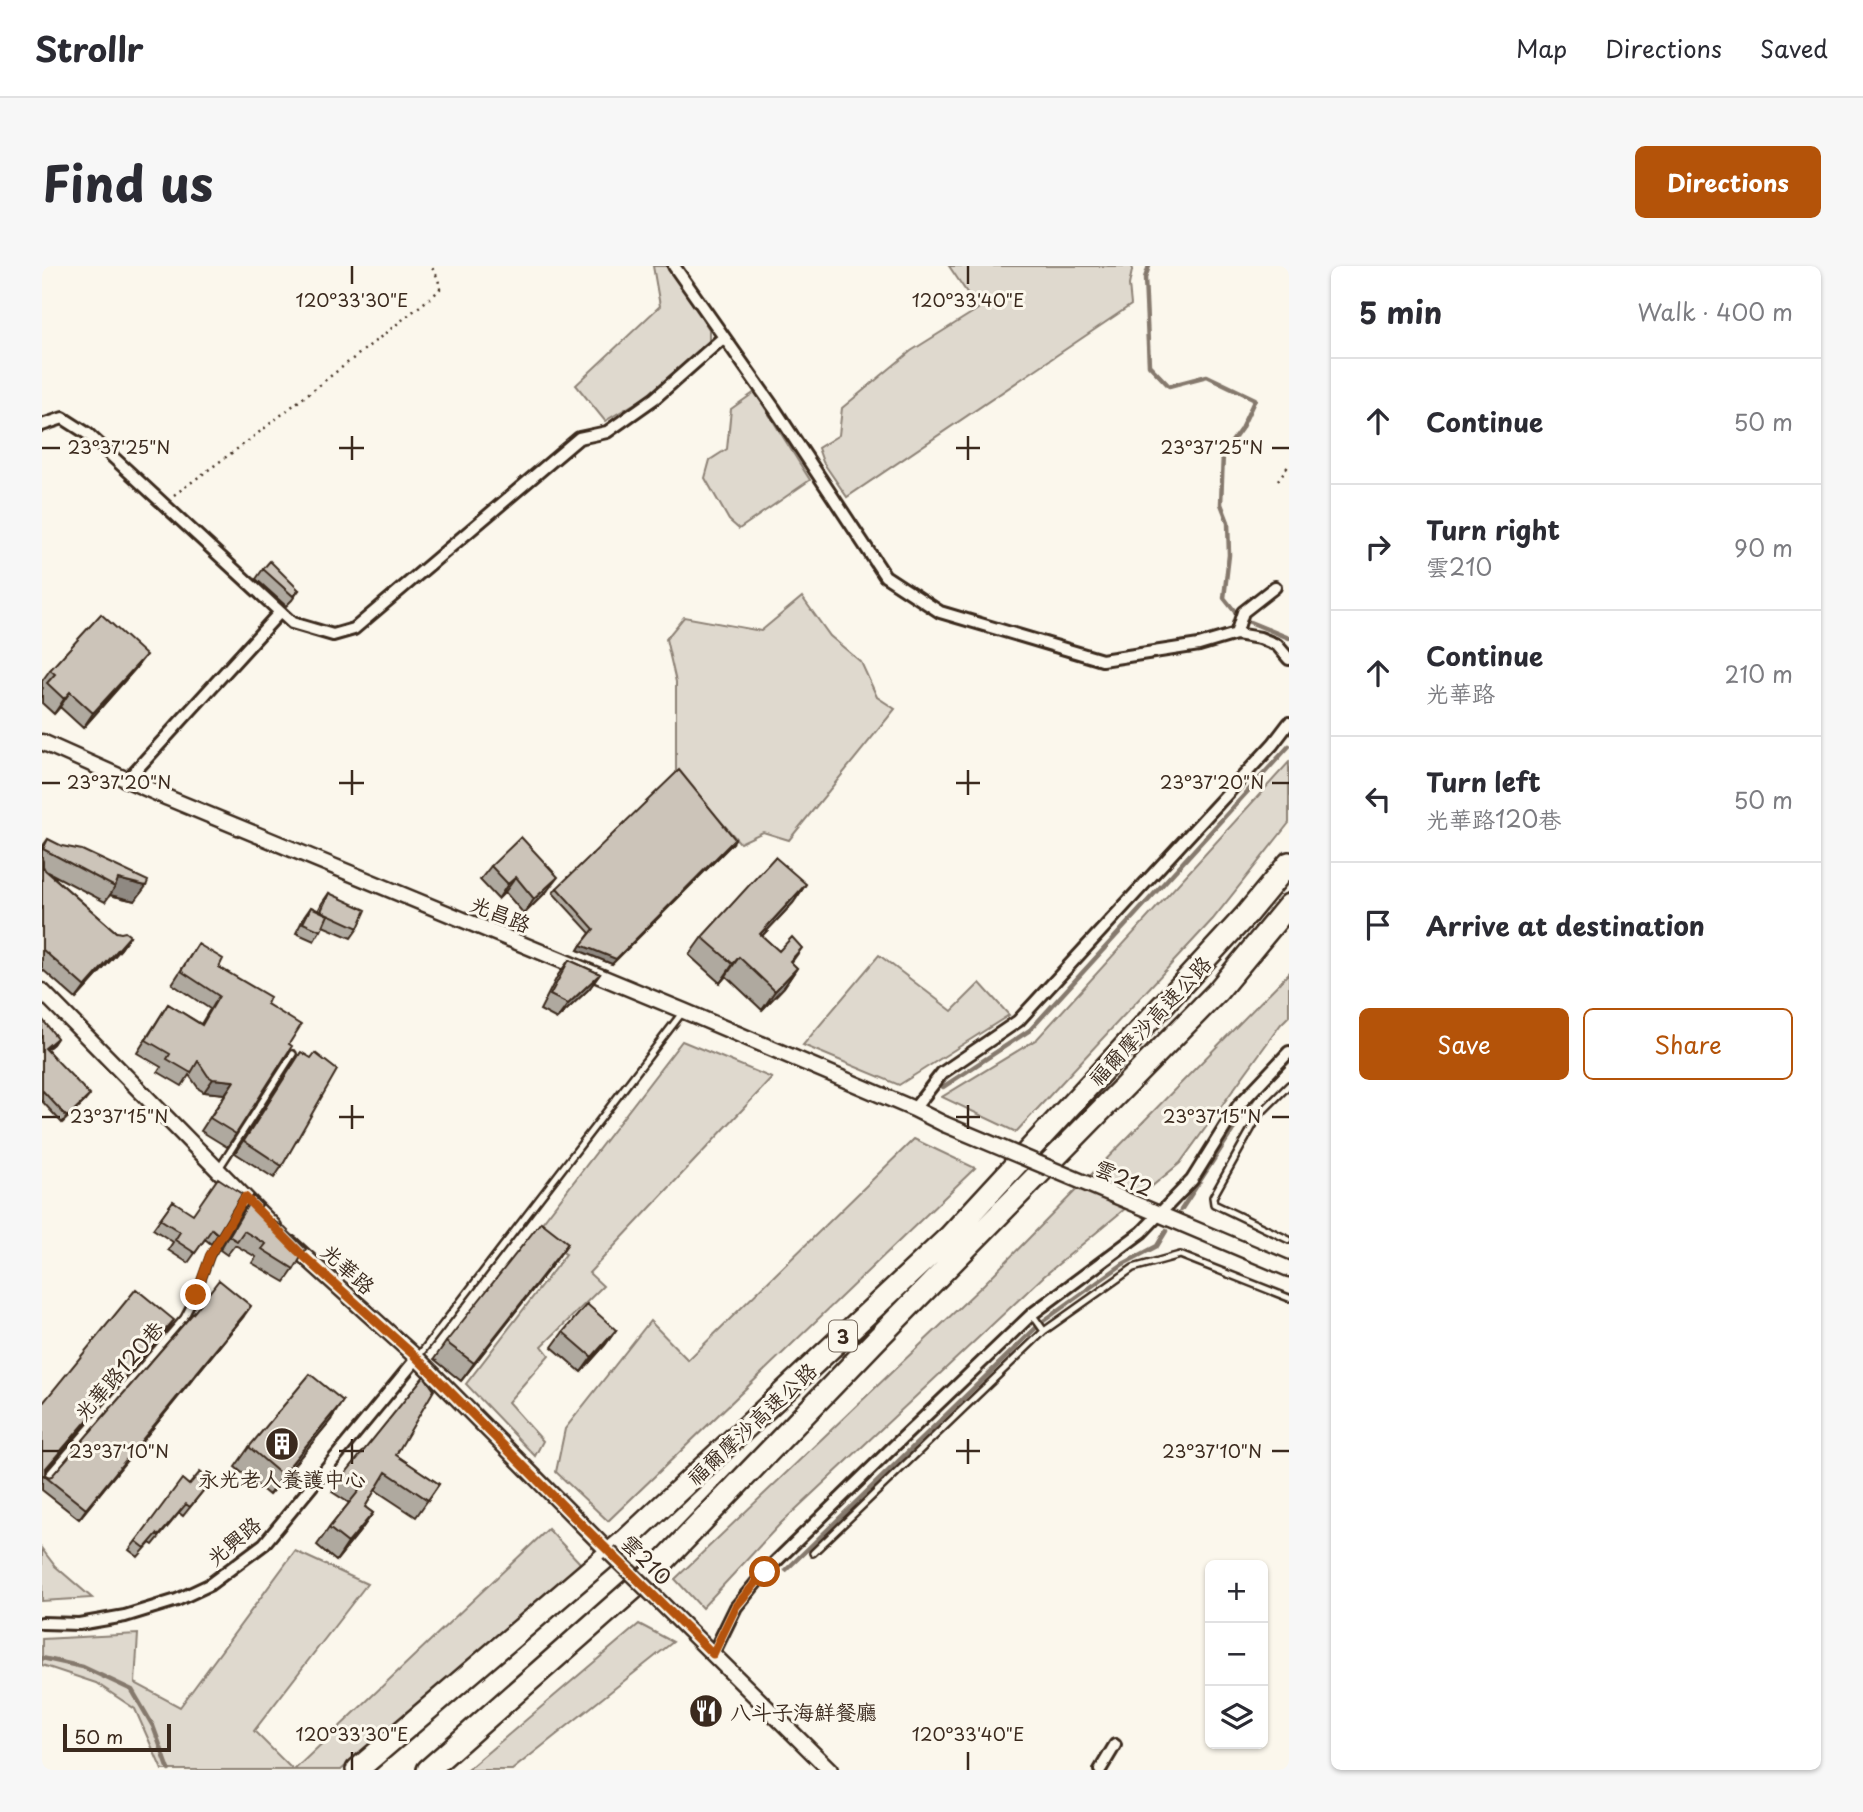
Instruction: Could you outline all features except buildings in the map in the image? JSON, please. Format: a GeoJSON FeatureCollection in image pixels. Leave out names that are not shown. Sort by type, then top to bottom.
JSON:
{"type":"FeatureCollection","features":[{"type":"Feature","properties":{"kind":"highway","name":"福爾摩沙高速公路"},"geometry":{"type":"LineString","coordinates":[[357,1770],[627,1539],[949,1237],[1246,915],[1289,863]]}},
{"type":"Feature","properties":{"kind":"highway","name":"福爾摩沙高速公路"},"geometry":{"type":"LineString","coordinates":[[428,1770],[659,1566],[1217,992],[1289,905]]}},
{"type":"Feature","properties":{"kind":"street"},"geometry":{"type":"LineString","coordinates":[[674,266],[774,408],[885,576],[940,612],[1102,660],[1199,645],[1236,634],[1260,638],[1276,645],[1289,659]]}},
{"type":"Feature","properties":{"kind":"street"},"geometry":{"type":"LineString","coordinates":[[42,425],[64,418],[88,434],[292,624],[334,635],[354,629],[579,438],[607,432],[655,398],[724,337]]}},
{"type":"Feature","properties":{"kind":"street"},"geometry":{"type":"LineString","coordinates":[[1236,634],[1244,612],[1275,587]]}},
{"type":"Feature","properties":{"kind":"street"},"geometry":{"type":"LineString","coordinates":[[127,779],[279,612]]}},
{"type":"Feature","properties":{"kind":"street"},"geometry":{"type":"LineString","coordinates":[[914,1109],[942,1073],[1018,1021],[1273,744],[1289,723]]}},
{"type":"Feature","properties":{"kind":"street","name":"光昌路"},"geometry":{"type":"LineString","coordinates":[[42,742],[323,863],[684,1011],[944,1124]]}},
{"type":"Feature","properties":{"kind":"street","name":"光華路"},"geometry":{"type":"LineString","coordinates":[[42,991],[298,1251],[417,1358],[571,1514]]}},
{"type":"Feature","properties":{"kind":"street"},"geometry":{"type":"LineString","coordinates":[[713,1654],[736,1606],[765,1572],[1032,1314],[1142,1232],[1192,1180],[1238,1107],[1289,1052]]}},
{"type":"Feature","properties":{"kind":"street","name":"雲212"},"geometry":{"type":"LineString","coordinates":[[944,1124],[1289,1269]]}},
{"type":"Feature","properties":{"kind":"street","name":"光興路"},"geometry":{"type":"LineString","coordinates":[[42,1623],[79,1624],[125,1616],[177,1600],[209,1585],[264,1544],[417,1358]]}},
{"type":"Feature","properties":{"kind":"street","name":"雲210"},"geometry":{"type":"LineString","coordinates":[[571,1514],[825,1768]]}},
{"type":"Feature","properties":{"kind":"street"},"geometry":{"type":"LineString","coordinates":[[1100,1770],[1115,1745]]}},
{"type":"Feature","properties":{"kind":"lane"},"geometry":{"type":"LineString","coordinates":[[417,1358],[684,1011]]}},
{"type":"Feature","properties":{"kind":"lane"},"geometry":{"type":"LineString","coordinates":[[218,1170],[293,1054]]}},
{"type":"Feature","properties":{"kind":"lane"},"geometry":{"type":"LineString","coordinates":[[1289,1085],[1259,1115],[1213,1198],[1214,1203],[1289,1240]]}},
{"type":"Feature","properties":{"kind":"lane","name":"光華路120巷"},"geometry":{"type":"LineString","coordinates":[[42,1482],[184,1318],[196,1295],[210,1255],[245,1197]]}},
{"type":"Feature","properties":{"kind":"lane"},"geometry":{"type":"LineString","coordinates":[[813,1553],[1044,1331],[1133,1268],[1180,1255],[1289,1298]]}},
{"type":"Feature","properties":{"kind":"lane"},"geometry":{"type":"LineString","coordinates":[[1032,1314],[1044,1331]]}},
{"type":"Feature","properties":{"kind":"path"},"geometry":{"type":"LineString","coordinates":[[163,504],[434,295],[440,289],[438,278],[431,266]]}},
{"type":"Feature","properties":{"kind":"path"},"geometry":{"type":"LineString","coordinates":[[1278,480],[1289,465]]}},
{"type":"Feature","properties":{"kind":"shaded area"},"geometry":{"type":"Polygon","coordinates":[[[653,266],[667,266],[709,329],[709,342],[654,392],[605,421],[576,385],[660,306],[653,266]]]}},
{"type":"Feature","properties":{"kind":"shaded area"},"geometry":{"type":"Polygon","coordinates":[[[949,266],[1133,266],[1129,285],[1131,305],[847,497],[823,462],[818,448],[839,435],[842,408],[911,351],[978,309],[949,266]]]}},
{"type":"Feature","properties":{"kind":"shaded area"},"geometry":{"type":"Polygon","coordinates":[[[755,392],[810,480],[739,529],[729,520],[705,478],[710,460],[727,449],[731,409],[755,392]]]}},
{"type":"Feature","properties":{"kind":"shaded area"},"geometry":{"type":"Polygon","coordinates":[[[802,597],[830,636],[861,662],[877,697],[895,709],[789,840],[763,832],[740,843],[676,771],[676,682],[666,639],[684,617],[761,631],[802,597]]]}},
{"type":"Feature","properties":{"kind":"shaded area"},"geometry":{"type":"Polygon","coordinates":[[[1289,762],[1289,823],[1213,919],[1016,1132],[942,1097],[1037,1039],[1289,762]]]}},
{"type":"Feature","properties":{"kind":"shaded area"},"geometry":{"type":"Polygon","coordinates":[[[879,955],[952,1011],[980,983],[1009,1015],[899,1085],[803,1045],[879,955]]]}},
{"type":"Feature","properties":{"kind":"shaded area"},"geometry":{"type":"Polygon","coordinates":[[[1289,973],[1289,1016],[1180,1163],[1044,1276],[781,1523],[702,1608],[675,1579],[984,1284],[1289,973]]]}},
{"type":"Feature","properties":{"kind":"shaded area"},"geometry":{"type":"Polygon","coordinates":[[[682,1041],[772,1078],[589,1273],[603,1286],[542,1346],[549,1355],[508,1402],[543,1441],[535,1456],[466,1384],[566,1254],[532,1236],[682,1041]]]}},
{"type":"Feature","properties":{"kind":"shaded area"},"geometry":{"type":"Polygon","coordinates":[[[914,1139],[975,1168],[608,1521],[556,1472],[565,1429],[650,1321],[688,1360],[914,1139]]]}},
{"type":"Feature","properties":{"kind":"shaded area"},"geometry":{"type":"Polygon","coordinates":[[[548,1529],[581,1564],[341,1770],[294,1770],[548,1529]]]}},
{"type":"Feature","properties":{"kind":"shaded area"},"geometry":{"type":"Polygon","coordinates":[[[42,1549],[55,1566],[92,1598],[42,1601],[42,1549]]]}},
{"type":"Feature","properties":{"kind":"shaded area"},"geometry":{"type":"Polygon","coordinates":[[[295,1551],[367,1584],[254,1731],[293,1770],[162,1770],[135,1709],[96,1683],[42,1665],[42,1639],[138,1634],[135,1683],[180,1707],[295,1551]]]}},
{"type":"Feature","properties":{"kind":"shaded area"},"geometry":{"type":"Polygon","coordinates":[[[639,1624],[673,1642],[512,1770],[467,1770],[639,1624]]]}},
{"type":"Feature","properties":{"kind":"waterway"},"geometry":{"type":"LineString","coordinates":[[1149,266],[1145,278],[1149,365],[1169,386],[1207,376],[1255,399],[1241,429],[1223,454],[1221,504],[1228,522],[1229,555],[1224,598],[1240,618],[1289,638]]}},
{"type":"Feature","properties":{"kind":"waterway"},"geometry":{"type":"LineString","coordinates":[[943,1087],[1030,1030],[1289,746]]}},
{"type":"Feature","properties":{"kind":"waterway"},"geometry":{"type":"LineString","coordinates":[[1181,1210],[1255,1096],[1289,1061]]}},
{"type":"Feature","properties":{"kind":"waterway"},"geometry":{"type":"LineString","coordinates":[[786,1570],[1042,1322],[1123,1264],[1157,1246],[1166,1231]]}},
{"type":"Feature","properties":{"kind":"waterway"},"geometry":{"type":"LineString","coordinates":[[42,1658],[83,1667],[132,1690],[153,1726],[169,1770]]}},
{"type":"Feature","properties":{"kind":"place","name":"永光老人養護中心"},"geometry":{"type":"Point","coordinates":[282,1444]}},
{"type":"Feature","properties":{"kind":"place","name":"八斗子海鮮餐廳"},"geometry":{"type":"Point","coordinates":[706,1711]}},
{"type":"Feature","properties":{"kind":"route"},"geometry":{"type":"LineString","coordinates":[[196,1295],[210,1255],[245,1197],[298,1251],[417,1358],[713,1654],[736,1606],[765,1572]]}}]}
